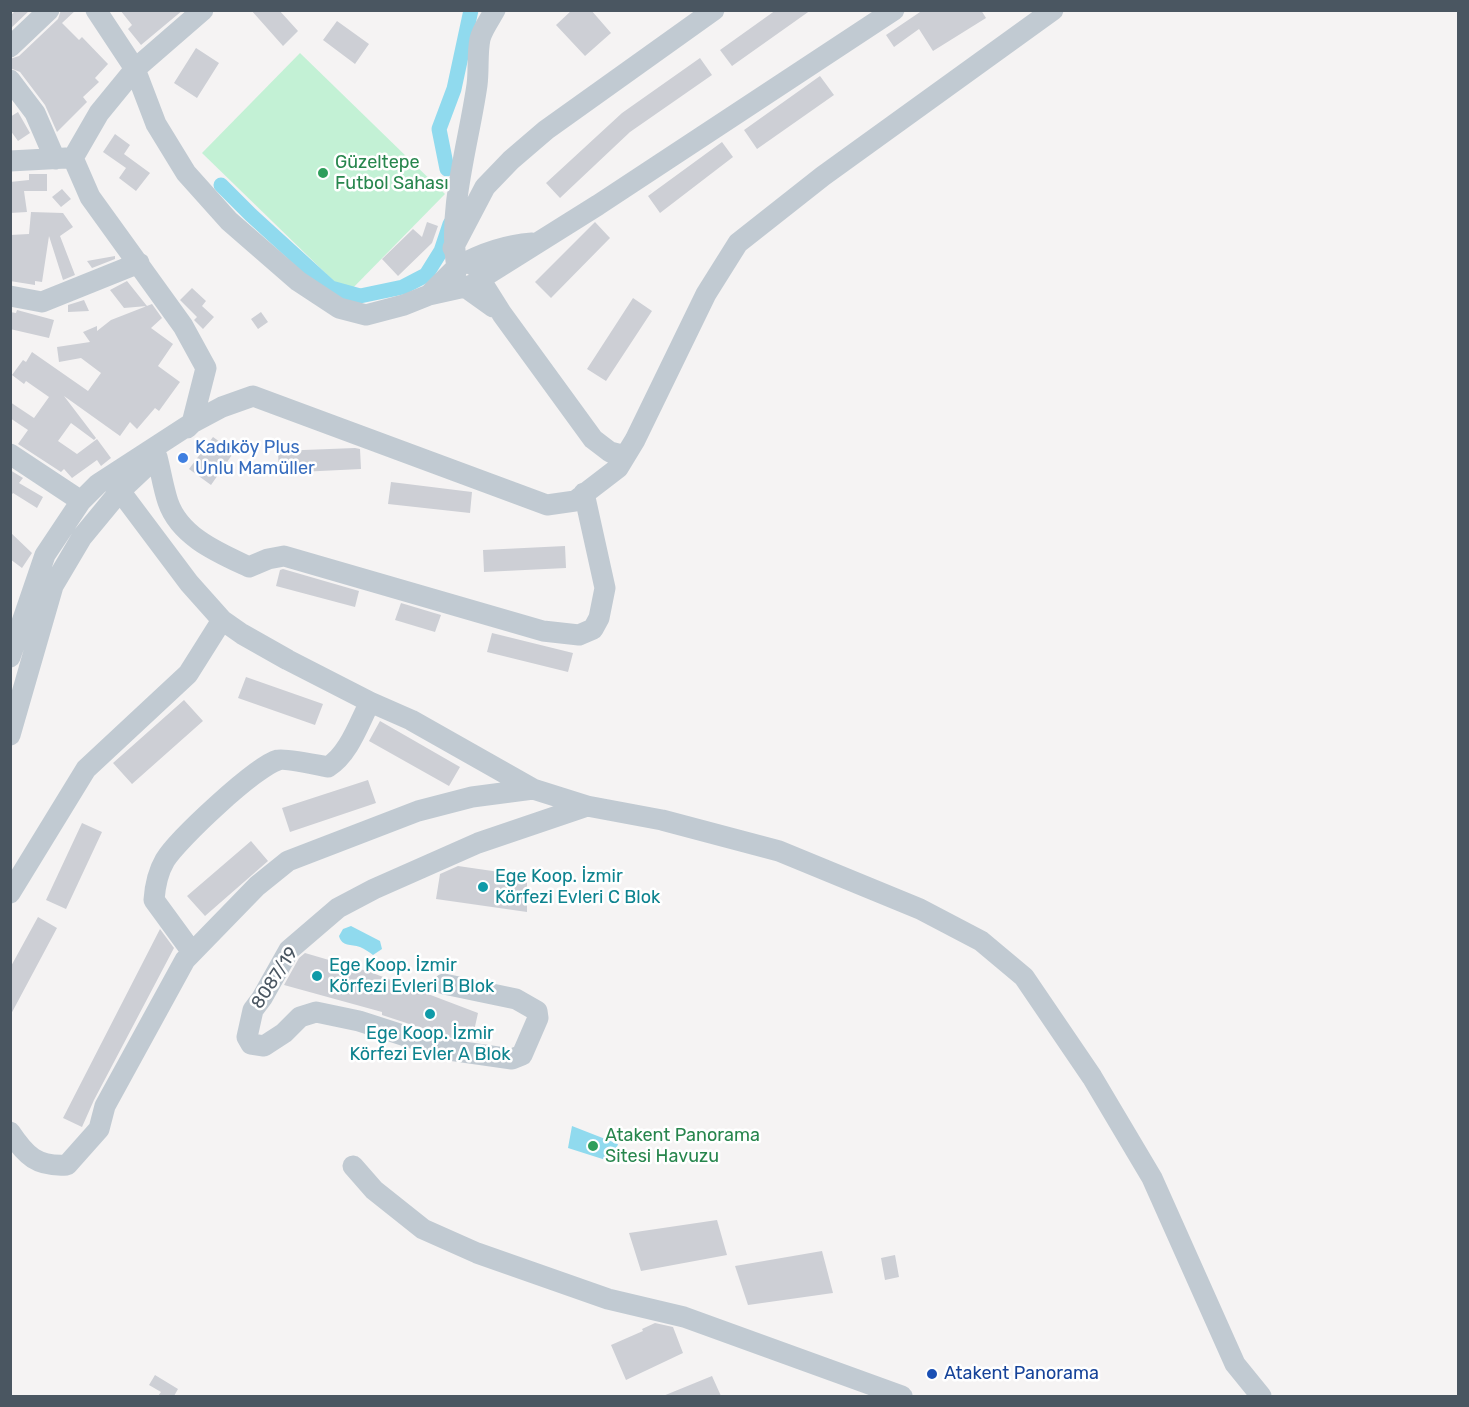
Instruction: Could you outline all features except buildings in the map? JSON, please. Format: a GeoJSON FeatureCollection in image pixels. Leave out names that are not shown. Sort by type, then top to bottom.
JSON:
{"type":"FeatureCollection","features":[{"type":"Feature","properties":{"kind":"street"},"geometry":{"type":"LineString","coordinates":[[10,47],[49,10]]}},
{"type":"Feature","properties":{"kind":"street"},"geometry":{"type":"LineString","coordinates":[[96,10],[135,69],[156,124],[186,173],[229,221],[298,281],[339,308],[366,315],[472,283],[598,206],[894,10]]}},
{"type":"Feature","properties":{"kind":"street"},"geometry":{"type":"LineString","coordinates":[[64,159],[135,69],[203,10]]}},
{"type":"Feature","properties":{"kind":"street"},"geometry":{"type":"LineString","coordinates":[[429,295],[459,258],[485,187],[511,160],[546,130],[714,10]]}},
{"type":"Feature","properties":{"kind":"street"},"geometry":{"type":"LineString","coordinates":[[10,657],[45,555],[81,501],[99,484],[192,423],[222,407],[253,396],[547,505],[575,501],[618,468],[706,294],[738,243],[823,176],[1053,10]]}},
{"type":"Feature","properties":{"kind":"street"},"geometry":{"type":"LineString","coordinates":[[459,258],[459,182],[468,144],[481,37],[489,16]]}},
{"type":"Feature","properties":{"kind":"street"},"geometry":{"type":"LineString","coordinates":[[10,80],[35,113],[90,197],[183,326],[206,368],[192,423],[120,491],[82,537],[53,586],[10,735]]}},
{"type":"Feature","properties":{"kind":"street"},"geometry":{"type":"LineString","coordinates":[[10,161],[64,159]]}},
{"type":"Feature","properties":{"kind":"street"},"geometry":{"type":"LineString","coordinates":[[459,258],[510,245],[536,243]]}},
{"type":"Feature","properties":{"kind":"street"},"geometry":{"type":"LineString","coordinates":[[459,258],[479,269],[472,283]]}},
{"type":"Feature","properties":{"kind":"street"},"geometry":{"type":"LineString","coordinates":[[10,296],[42,302],[139,263]]}},
{"type":"Feature","properties":{"kind":"street"},"geometry":{"type":"LineString","coordinates":[[472,283],[502,314],[594,439],[610,452],[625,456]]}},
{"type":"Feature","properties":{"kind":"street"},"geometry":{"type":"LineString","coordinates":[[157,457],[169,504],[178,519],[194,536],[211,549],[249,567],[268,559],[284,556],[543,631],[579,634],[593,629],[599,618],[605,588],[590,489],[598,462],[594,439]]}},
{"type":"Feature","properties":{"kind":"street"},"geometry":{"type":"LineString","coordinates":[[10,454],[81,501]]}},
{"type":"Feature","properties":{"kind":"street"},"geometry":{"type":"LineString","coordinates":[[120,491],[189,583],[222,620],[251,639],[370,702],[411,720],[533,789],[587,806],[662,820],[779,850],[921,909],[981,941],[1024,977],[1092,1077],[1152,1178],[1235,1364],[1261,1396]]}},
{"type":"Feature","properties":{"kind":"street"},"geometry":{"type":"LineString","coordinates":[[10,893],[86,769],[188,674],[222,620]]}},
{"type":"Feature","properties":{"kind":"street"},"geometry":{"type":"LineString","coordinates":[[192,952],[154,900],[155,886],[164,861],[180,840],[259,769],[280,759],[328,767],[333,764],[342,755],[370,702]]}},
{"type":"Feature","properties":{"kind":"street"},"geometry":{"type":"LineString","coordinates":[[10,1132],[31,1159],[51,1166],[67,1165],[99,1130],[105,1106],[184,960],[257,886],[288,861],[418,812],[472,797],[533,789]]}},
{"type":"Feature","properties":{"kind":"street","name":"8087/19"},"geometry":{"type":"LineString","coordinates":[[444,984],[516,999],[537,1011],[538,1018],[522,1055],[512,1059],[449,1050],[359,1021],[316,1012],[300,1017],[284,1033],[264,1046],[251,1044],[247,1037],[253,1010],[289,950],[338,908],[374,889],[478,843],[587,806]]}},
{"type":"Feature","properties":{"kind":"street"},"geometry":{"type":"LineString","coordinates":[[353,1166],[374,1190],[423,1229],[477,1253],[608,1299],[684,1317],[902,1396]]}},
{"type":"Feature","properties":{"kind":"green space","name":"Güzeltepe Futbol Sahası"},"geometry":{"type":"Polygon","coordinates":[[[300,53],[445,194],[347,294],[202,153],[300,53]]]}},
{"type":"Feature","properties":{"kind":"water"},"geometry":{"type":"Polygon","coordinates":[[[351,926],[380,941],[382,949],[373,955],[360,947],[342,942],[339,936],[343,929],[351,926]]]}},
{"type":"Feature","properties":{"kind":"water","name":"Atakent Panorama Sitesi Havuzu"},"geometry":{"type":"Polygon","coordinates":[[[572,1126],[618,1144],[612,1162],[568,1148],[572,1126]]]}},
{"type":"Feature","properties":{"kind":"waterway"},"geometry":{"type":"LineString","coordinates":[[447,169],[439,129],[454,89],[471,10]]}},
{"type":"Feature","properties":{"kind":"waterway"},"geometry":{"type":"LineString","coordinates":[[221,185],[331,288],[360,296],[403,287],[426,275],[441,251],[450,224]]}},
{"type":"Feature","properties":{"kind":"place","name":"Güzeltepe Futbol Sahası"},"geometry":{"type":"Point","coordinates":[323,173]}},
{"type":"Feature","properties":{"kind":"place","name":"Kadıköy Plus Unlu Mamüller"},"geometry":{"type":"Point","coordinates":[183,458]}},
{"type":"Feature","properties":{"kind":"place","name":"Ege Koop. İzmir Körfezi Evleri C Blok"},"geometry":{"type":"Point","coordinates":[483,887]}},
{"type":"Feature","properties":{"kind":"place","name":"Ege Koop. İzmir Körfezi Evleri B Blok"},"geometry":{"type":"Point","coordinates":[317,976]}},
{"type":"Feature","properties":{"kind":"place","name":"Ege Koop. İzmir Körfezi Evler A Blok"},"geometry":{"type":"Point","coordinates":[430,1014]}},
{"type":"Feature","properties":{"kind":"place","name":"Atakent Panorama Sitesi Havuzu"},"geometry":{"type":"Point","coordinates":[593,1146]}},
{"type":"Feature","properties":{"kind":"place","name":"Atakent Panorama"},"geometry":{"type":"Point","coordinates":[932,1374]}}]}
